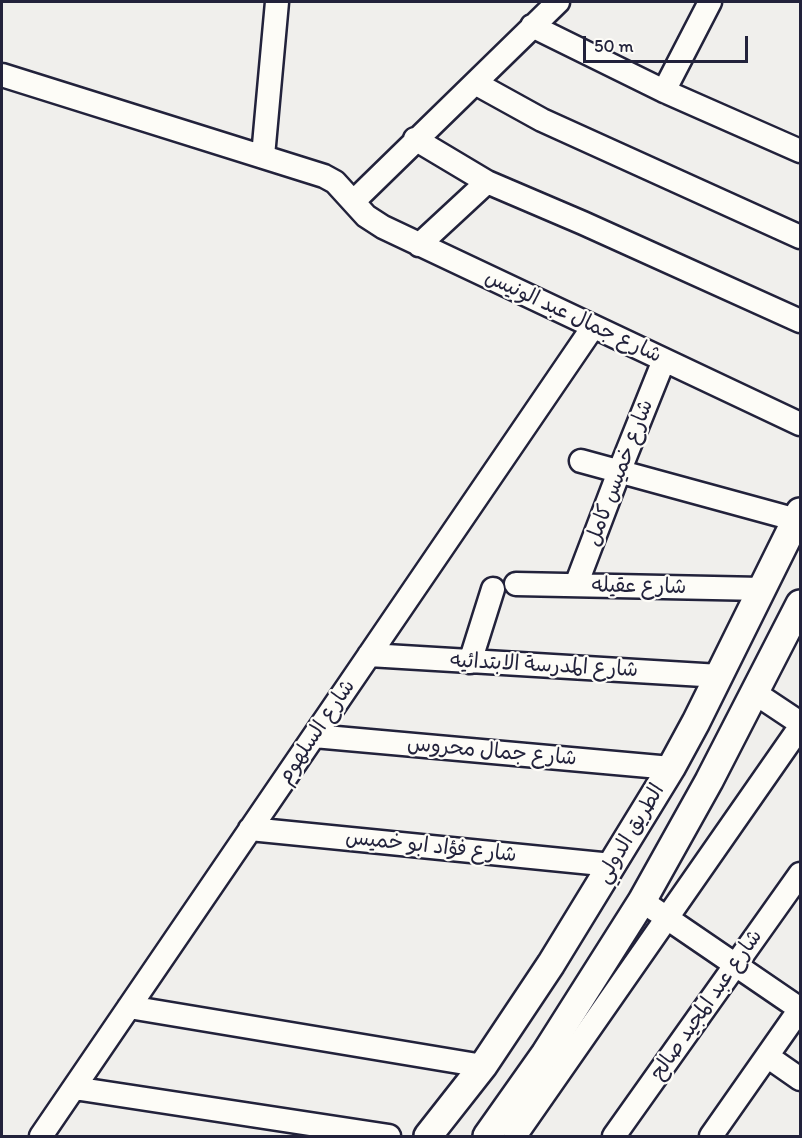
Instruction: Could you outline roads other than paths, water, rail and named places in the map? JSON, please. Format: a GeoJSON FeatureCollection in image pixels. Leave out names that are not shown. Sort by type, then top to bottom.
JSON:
{"type":"FeatureCollection","features":[{"type":"Feature","properties":{"kind":"street"},"geometry":{"type":"LineString","coordinates":[[263,156],[277,2]]}},
{"type":"Feature","properties":{"kind":"street"},"geometry":{"type":"LineString","coordinates":[[354,201],[414,139],[558,2]]}},
{"type":"Feature","properties":{"kind":"street"},"geometry":{"type":"LineString","coordinates":[[664,91],[710,2]]}},
{"type":"Feature","properties":{"kind":"street"},"geometry":{"type":"LineString","coordinates":[[532,26],[664,91],[801,151]]}},
{"type":"Feature","properties":{"kind":"street","name":"شارع جمال عبد الونيس"},"geometry":{"type":"LineString","coordinates":[[2,75],[324,176],[335,182],[374,222],[801,424]]}},
{"type":"Feature","properties":{"kind":"street"},"geometry":{"type":"LineString","coordinates":[[475,83],[562,130],[801,237]]}},
{"type":"Feature","properties":{"kind":"street"},"geometry":{"type":"LineString","coordinates":[[414,139],[487,182],[583,222],[801,321]]}},
{"type":"Feature","properties":{"kind":"street"},"geometry":{"type":"LineString","coordinates":[[420,245],[487,182]]}},
{"type":"Feature","properties":{"kind":"street","name":"شارع السلهوم"},"geometry":{"type":"LineString","coordinates":[[41,1137],[593,327]]}},
{"type":"Feature","properties":{"kind":"street","name":"شارع خميس كامل"},"geometry":{"type":"LineString","coordinates":[[576,585],[664,360]]}},
{"type":"Feature","properties":{"kind":"street"},"geometry":{"type":"LineString","coordinates":[[581,461],[799,516]]}},
{"type":"Feature","properties":{"kind":"street","name":"الطريق الدولي"},"geometry":{"type":"LineString","coordinates":[[428,1137],[483,1066],[609,872],[671,768],[720,676],[799,516]]}},
{"type":"Feature","properties":{"kind":"street","name":"شارع عقيله"},"geometry":{"type":"LineString","coordinates":[[516,584],[762,589]]}},
{"type":"Feature","properties":{"kind":"street"},"geometry":{"type":"LineString","coordinates":[[470,662],[493,589]]}},
{"type":"Feature","properties":{"kind":"street","name":"الطريق الدولي"},"geometry":{"type":"LineString","coordinates":[[511,1131],[545,1054],[642,901],[710,781],[801,604]]}},
{"type":"Feature","properties":{"kind":"street","name":"شارع المدرسة الابتدائيه"},"geometry":{"type":"LineString","coordinates":[[369,655],[720,676]]}},
{"type":"Feature","properties":{"kind":"street"},"geometry":{"type":"LineString","coordinates":[[511,1131],[667,918],[801,725],[755,693]]}},
{"type":"Feature","properties":{"kind":"street","name":"شارع جمال محروس"},"geometry":{"type":"LineString","coordinates":[[314,736],[671,768]]}},
{"type":"Feature","properties":{"kind":"street","name":"شارع فؤاد ابو خميس"},"geometry":{"type":"LineString","coordinates":[[250,829],[609,872]]}},
{"type":"Feature","properties":{"kind":"street"},"geometry":{"type":"LineString","coordinates":[[609,872],[626,884],[642,901],[800,1009],[711,1137]]}},
{"type":"Feature","properties":{"kind":"street","name":"شارع عبد المجيد صالح"},"geometry":{"type":"LineString","coordinates":[[614,1137],[801,874]]}},
{"type":"Feature","properties":{"kind":"street"},"geometry":{"type":"LineString","coordinates":[[588,906],[603,922],[614,927],[625,928]]}},
{"type":"Feature","properties":{"kind":"street"},"geometry":{"type":"LineString","coordinates":[[129,1007],[483,1066]]}},
{"type":"Feature","properties":{"kind":"street"},"geometry":{"type":"LineString","coordinates":[[767,1056],[801,1079]]}},
{"type":"Feature","properties":{"kind":"street"},"geometry":{"type":"LineString","coordinates":[[74,1088],[389,1137]]}}]}
